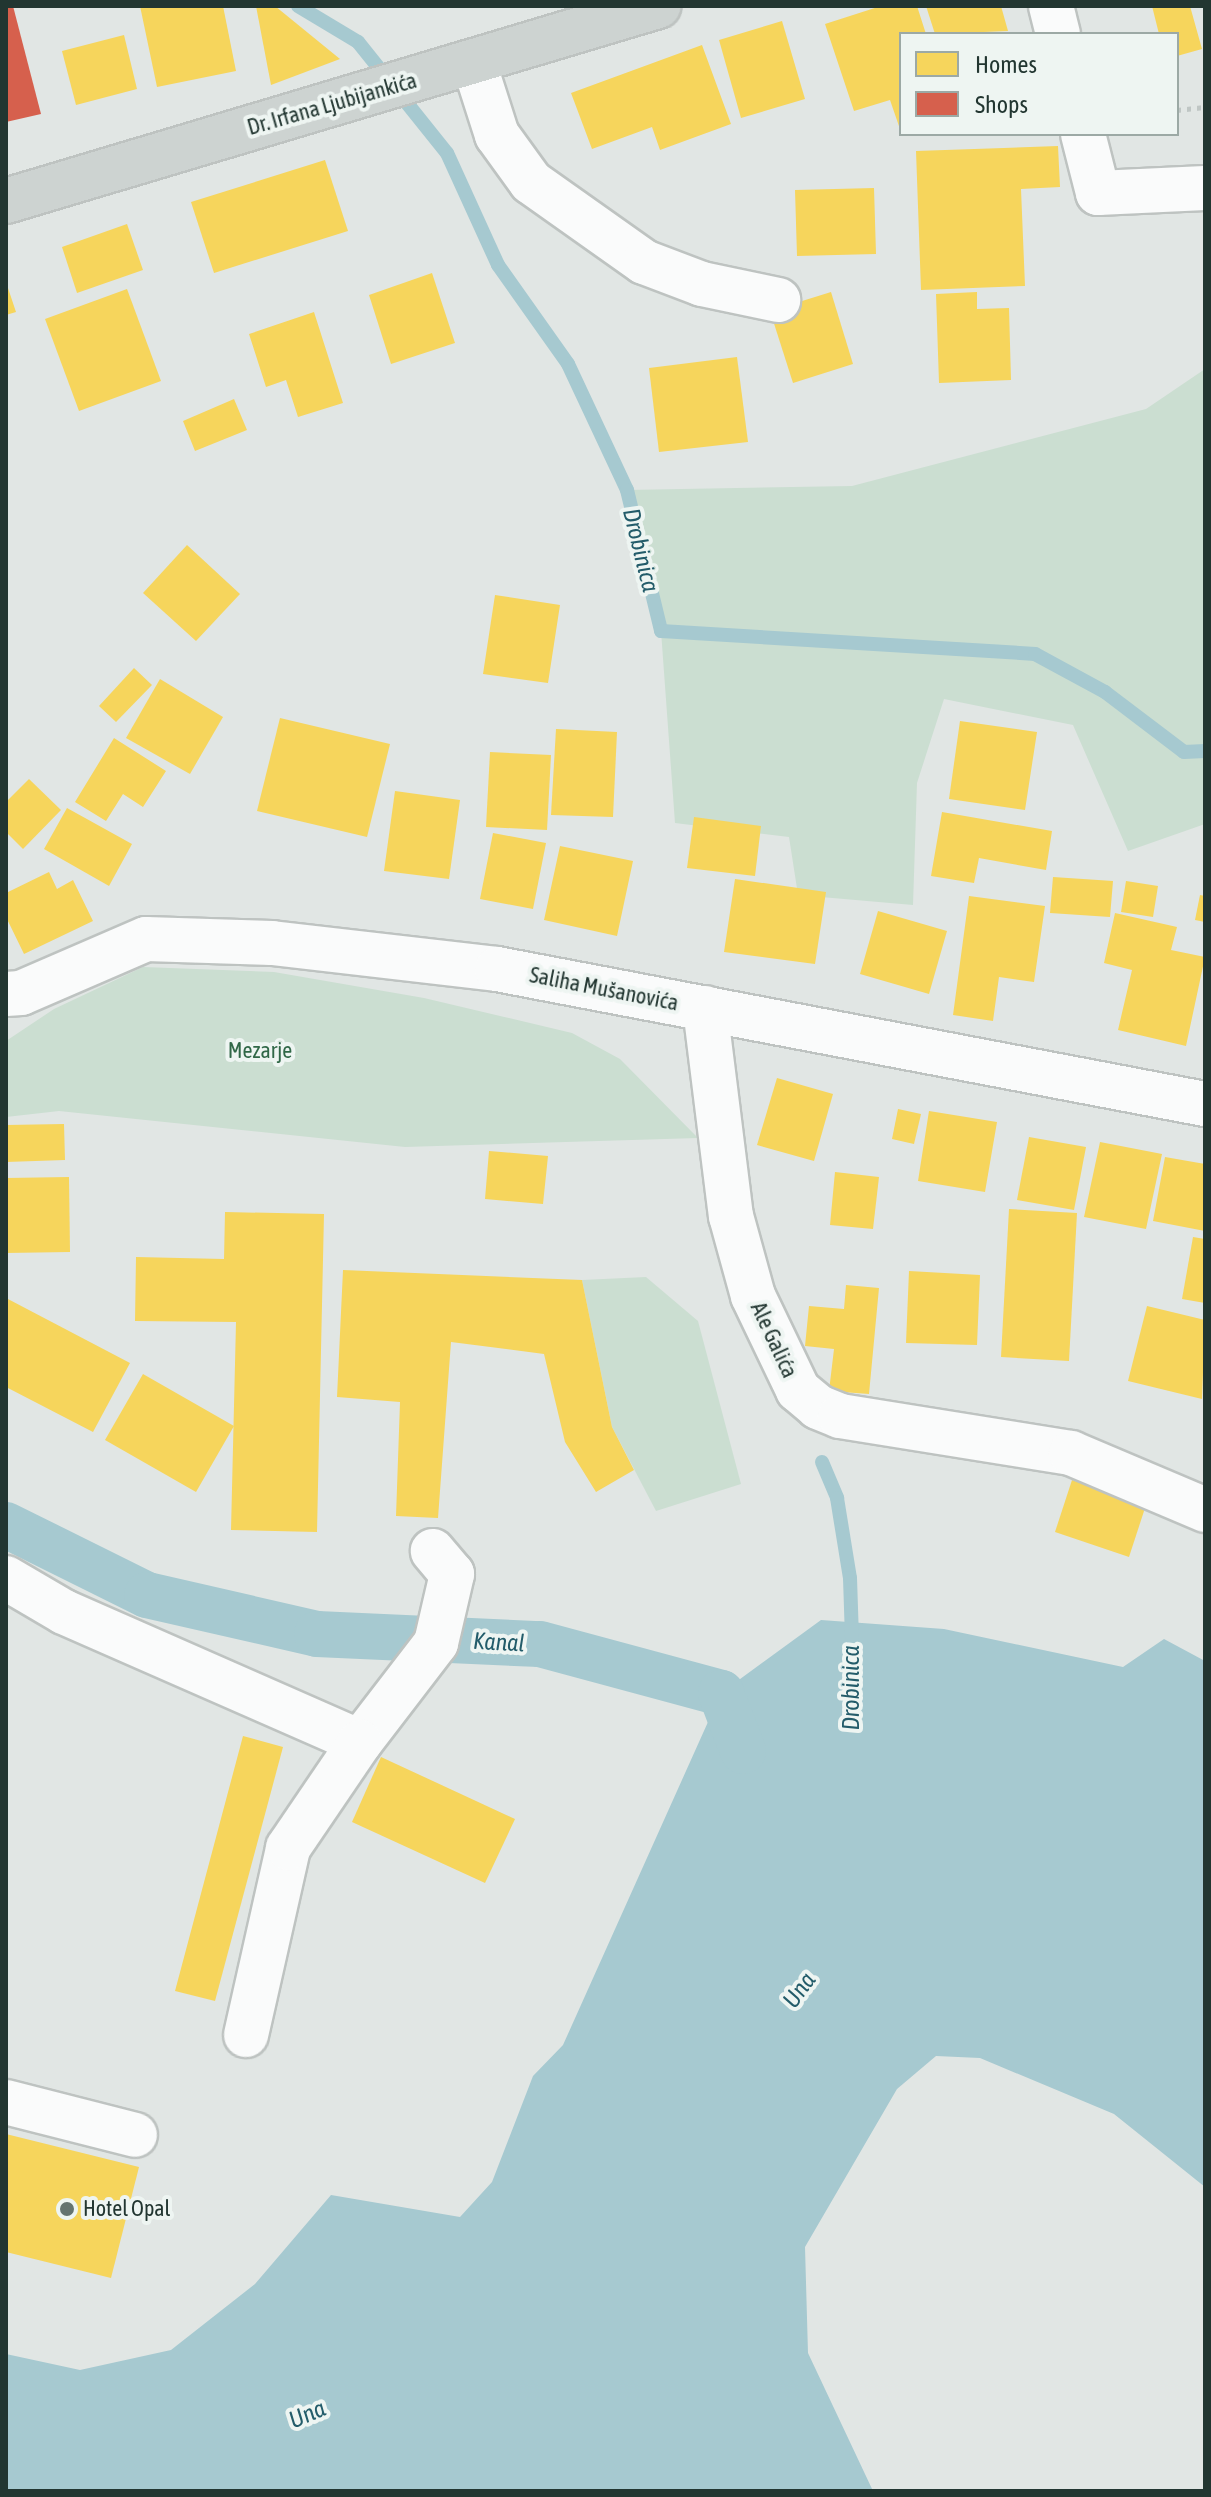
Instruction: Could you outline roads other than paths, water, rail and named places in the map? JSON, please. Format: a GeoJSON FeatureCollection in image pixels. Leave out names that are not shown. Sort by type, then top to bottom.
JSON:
{"type":"FeatureCollection","features":[{"type":"Feature","properties":{"kind":"main road","name":"Dr. Irfana Ljubijankića"},"geometry":{"type":"LineString","coordinates":[[6,201],[658,6]]}},
{"type":"Feature","properties":{"kind":"street"},"geometry":{"type":"LineString","coordinates":[[1051,6],[1058,32]]}},
{"type":"Feature","properties":{"kind":"street"},"geometry":{"type":"LineString","coordinates":[[459,67],[497,135],[531,182],[644,262],[702,284],[778,300]]}},
{"type":"Feature","properties":{"kind":"street"},"geometry":{"type":"LineString","coordinates":[[1084,136],[1098,193],[1205,188]]}},
{"type":"Feature","properties":{"kind":"street","name":"Saliha Mušanovića"},"geometry":{"type":"LineString","coordinates":[[6,994],[21,993],[146,939],[272,943],[497,969],[1205,1104]]}},
{"type":"Feature","properties":{"kind":"street","name":"Ale Galića"},"geometry":{"type":"LineString","coordinates":[[705,1008],[731,1216],[753,1296],[798,1390],[818,1407],[840,1416],[1071,1453],[1205,1510]]}},
{"type":"Feature","properties":{"kind":"street"},"geometry":{"type":"LineString","coordinates":[[246,2035],[288,1848],[360,1742],[436,1643],[442,1563]]}},
{"type":"Feature","properties":{"kind":"street"},"geometry":{"type":"LineString","coordinates":[[6,1578],[64,1612],[360,1742]]}},
{"type":"Feature","properties":{"kind":"street"},"geometry":{"type":"LineString","coordinates":[[6,2102],[135,2135]]}},
{"type":"Feature","properties":{"kind":"water","name":"Una"},"geometry":{"type":"Polygon","coordinates":[[[821,1620],[944,1629],[1123,1667],[1164,1639],[1205,1661],[1205,2187],[1114,2114],[980,2058],[936,2056],[897,2089],[805,2247],[808,2353],[873,2491],[6,2491],[6,2354],[80,2370],[171,2350],[255,2284],[331,2195],[460,2217],[492,2182],[533,2076],[563,2045],[721,1693],[821,1620]]]}},
{"type":"Feature","properties":{"kind":"waterway","name":"Drobinica"},"geometry":{"type":"LineString","coordinates":[[298,6],[358,42],[447,153],[498,265],[568,364],[627,490],[661,631],[1035,654],[1105,692],[1184,752],[1205,751]]}},
{"type":"Feature","properties":{"kind":"waterway","name":"Drobinica"},"geometry":{"type":"LineString","coordinates":[[822,1462],[837,1498],[850,1578],[852,1637]]}},
{"type":"Feature","properties":{"kind":"waterway","name":"Kanal"},"geometry":{"type":"LineString","coordinates":[[6,1525],[147,1595],[317,1634],[540,1644],[721,1693],[743,1751]]}},
{"type":"Feature","properties":{"kind":"place","name":"Hotel Opal"},"geometry":{"type":"Point","coordinates":[67,2209]}},
{"type":"Feature","properties":{"kind":"park label","name":"Mezarje"},"geometry":{"type":"Point","coordinates":[260,1051]}}]}
